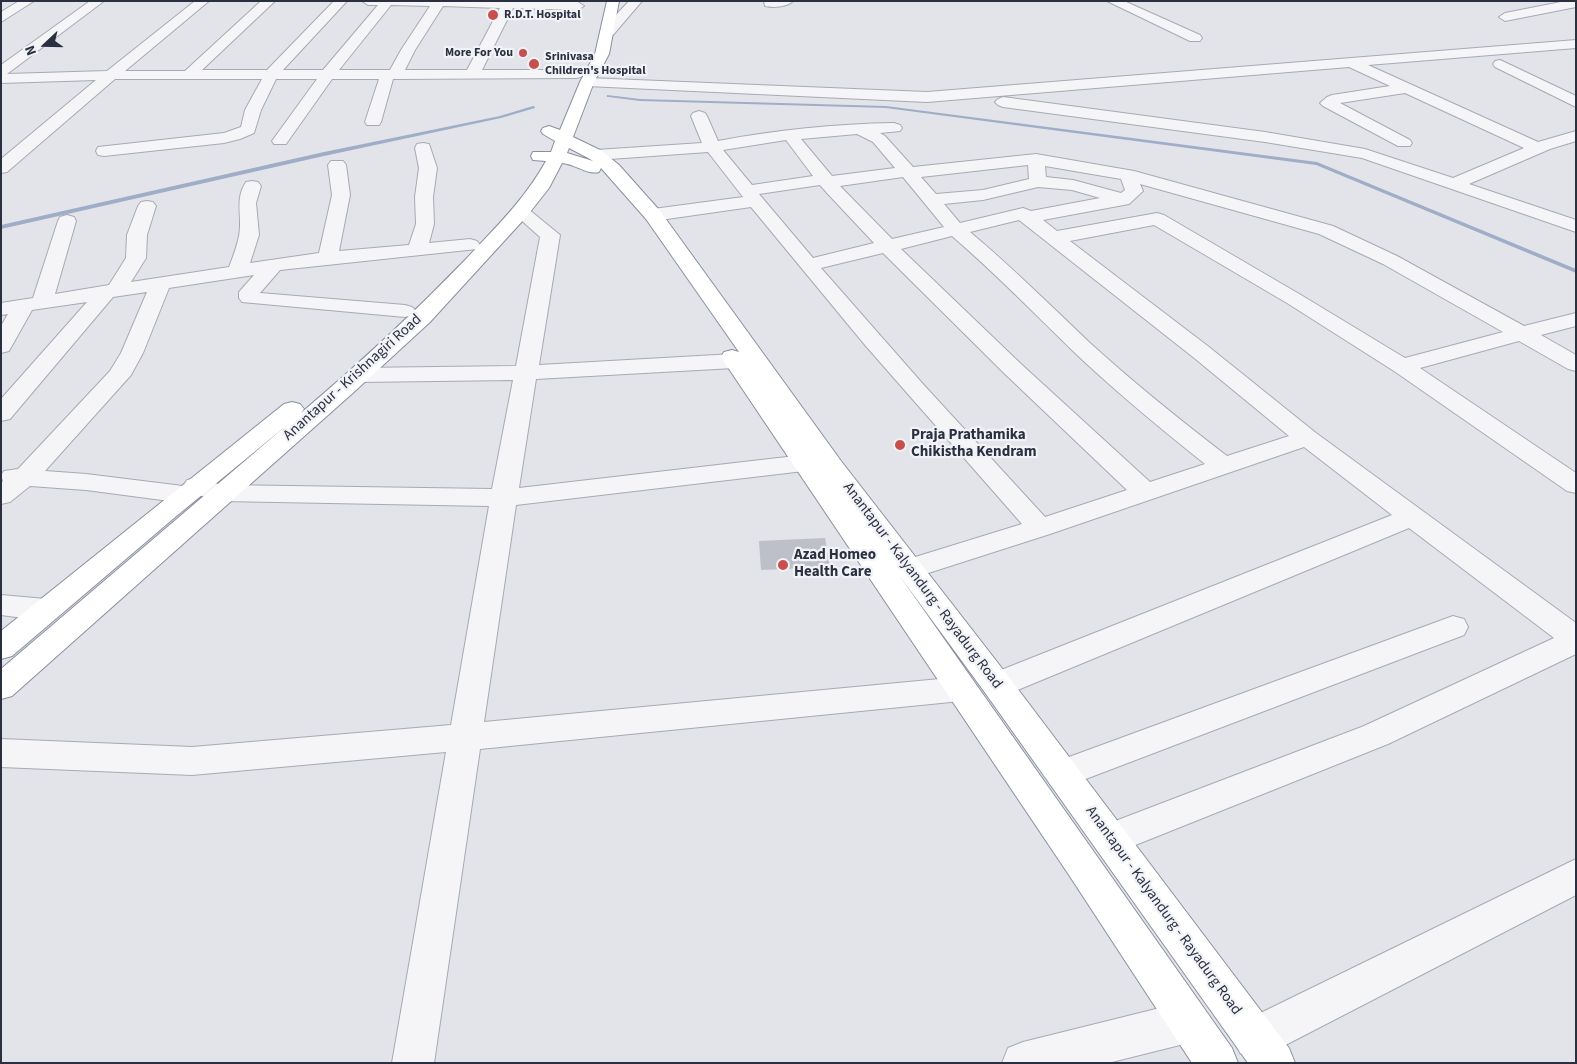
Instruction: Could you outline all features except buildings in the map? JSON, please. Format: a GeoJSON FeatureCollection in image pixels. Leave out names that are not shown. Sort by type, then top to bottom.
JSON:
{"type":"FeatureCollection","features":[{"type":"Feature","properties":{"kind":"highway","name":"Anantapur - Krishnagiri Road"},"geometry":{"type":"LineString","coordinates":[[582,78],[602,54],[613,1]]}},
{"type":"Feature","properties":{"kind":"highway","name":"Anantapur - Krishnagiri Road"},"geometry":{"type":"LineString","coordinates":[[1,687],[422,318],[521,212],[540,188],[553,146],[582,78],[587,49],[585,6]]}},
{"type":"Feature","properties":{"kind":"highway","name":"Anantapur - Krishnagiri Road"},"geometry":{"type":"LineString","coordinates":[[1,648],[190,490],[342,369],[405,311],[470,245],[519,191],[553,146]]}},
{"type":"Feature","properties":{"kind":"highway","name":"Anantapur - Kalyandurg - Rayadurg Road"},"geometry":{"type":"LineString","coordinates":[[553,146],[596,155],[619,176],[652,215],[832,467],[997,685],[1265,1050]]}},
{"type":"Feature","properties":{"kind":"highway","name":"Anantapur - Kalyandurg - Rayadurg Road"},"geometry":{"type":"LineString","coordinates":[[553,146],[596,170],[636,217],[804,463],[1082,863],[1217,1063]]}},
{"type":"Feature","properties":{"kind":"street"},"geometry":{"type":"LineString","coordinates":[[1,18],[28,1]]}},
{"type":"Feature","properties":{"kind":"street"},"geometry":{"type":"LineString","coordinates":[[1,72],[98,1]]}},
{"type":"Feature","properties":{"kind":"street"},"geometry":{"type":"LineString","coordinates":[[1,168],[111,75],[203,1]]}},
{"type":"Feature","properties":{"kind":"street"},"geometry":{"type":"LineString","coordinates":[[189,75],[269,1]]}},
{"type":"Feature","properties":{"kind":"street"},"geometry":{"type":"LineString","coordinates":[[104,152],[234,136],[248,130],[253,110],[271,75],[341,1]]}},
{"type":"Feature","properties":{"kind":"street"},"geometry":{"type":"LineString","coordinates":[[368,1],[585,6]]}},
{"type":"Feature","properties":{"kind":"street"},"geometry":{"type":"LineString","coordinates":[[608,32],[636,1]]}},
{"type":"Feature","properties":{"kind":"street"},"geometry":{"type":"LineString","coordinates":[[769,3],[787,1]]}},
{"type":"Feature","properties":{"kind":"street"},"geometry":{"type":"LineString","coordinates":[[1113,1],[1195,38]]}},
{"type":"Feature","properties":{"kind":"street"},"geometry":{"type":"LineString","coordinates":[[280,140],[327,75],[387,2]]}},
{"type":"Feature","properties":{"kind":"street"},"geometry":{"type":"LineString","coordinates":[[373,122],[391,75],[440,2]]}},
{"type":"Feature","properties":{"kind":"street"},"geometry":{"type":"LineString","coordinates":[[1505,16],[1576,3]]}},
{"type":"Feature","properties":{"kind":"street"},"geometry":{"type":"LineString","coordinates":[[472,75],[508,5]]}},
{"type":"Feature","properties":{"kind":"street"},"geometry":{"type":"LineString","coordinates":[[1,79],[111,75],[472,75],[582,78],[927,97],[1573,46]]}},
{"type":"Feature","properties":{"kind":"street"},"geometry":{"type":"LineString","coordinates":[[1352,63],[1539,149]]}},
{"type":"Feature","properties":{"kind":"street"},"geometry":{"type":"LineString","coordinates":[[1500,64],[1576,102]]}},
{"type":"Feature","properties":{"kind":"street"},"geometry":{"type":"LineString","coordinates":[[1407,88],[1328,102],[1347,132],[1380,158],[1576,226]]}},
{"type":"Feature","properties":{"kind":"street"},"geometry":{"type":"LineString","coordinates":[[963,94],[983,99],[1046,108],[1266,137],[1347,132],[1404,143]]}},
{"type":"Feature","properties":{"kind":"street"},"geometry":{"type":"LineString","coordinates":[[699,116],[712,147],[808,265],[942,422],[1040,528]]}},
{"type":"Feature","properties":{"kind":"street"},"geometry":{"type":"LineString","coordinates":[[596,155],[712,147],[754,139],[859,128],[894,128]]}},
{"type":"Feature","properties":{"kind":"street"},"geometry":{"type":"LineString","coordinates":[[859,128],[879,139],[955,229],[1002,269],[1083,348],[1159,416],[1224,466]]}},
{"type":"Feature","properties":{"kind":"street"},"geometry":{"type":"LineString","coordinates":[[790,135],[826,181],[889,247],[1013,369],[1146,493]]}},
{"type":"Feature","properties":{"kind":"street"},"geometry":{"type":"LineString","coordinates":[[1454,184],[1576,136]]}},
{"type":"Feature","properties":{"kind":"street"},"geometry":{"type":"LineString","coordinates":[[418,250],[425,224],[424,197],[428,168],[423,148]]}},
{"type":"Feature","properties":{"kind":"street"},"geometry":{"type":"LineString","coordinates":[[1036,159],[1038,182]]}},
{"type":"Feature","properties":{"kind":"street"},"geometry":{"type":"LineString","coordinates":[[652,215],[826,181],[1036,159],[1128,175],[1326,230],[1390,260],[1576,364]]}},
{"type":"Feature","properties":{"kind":"street"},"geometry":{"type":"LineString","coordinates":[[328,258],[342,195],[338,166]]}},
{"type":"Feature","properties":{"kind":"street"},"geometry":{"type":"LineString","coordinates":[[1027,218],[1076,207],[1123,200],[1134,191],[1128,175]]}},
{"type":"Feature","properties":{"kind":"street"},"geometry":{"type":"LineString","coordinates":[[931,200],[983,195],[1038,182],[1073,185],[1123,200],[1294,299],[1402,366],[1576,485]]}},
{"type":"Feature","properties":{"kind":"street"},"geometry":{"type":"LineString","coordinates":[[238,271],[248,235],[247,203],[252,186]]}},
{"type":"Feature","properties":{"kind":"street"},"geometry":{"type":"LineString","coordinates":[[1,414],[112,291],[136,258],[137,235],[147,206]]}},
{"type":"Feature","properties":{"kind":"street"},"geometry":{"type":"LineString","coordinates":[[413,1063],[504,498],[550,235],[521,212]]}},
{"type":"Feature","properties":{"kind":"street"},"geometry":{"type":"LineString","coordinates":[[808,265],[1022,214],[1201,352],[1307,438],[1576,640],[1376,735],[1110,839]]}},
{"type":"Feature","properties":{"kind":"street"},"geometry":{"type":"LineString","coordinates":[[1053,238],[1157,219]]}},
{"type":"Feature","properties":{"kind":"street"},"geometry":{"type":"LineString","coordinates":[[1,346],[33,303],[67,221]]}},
{"type":"Feature","properties":{"kind":"street"},"geometry":{"type":"LineString","coordinates":[[1,309],[328,258],[470,245]]}},
{"type":"Feature","properties":{"kind":"street"},"geometry":{"type":"LineString","coordinates":[[273,266],[250,292],[249,298],[405,311]]}},
{"type":"Feature","properties":{"kind":"street"},"geometry":{"type":"LineString","coordinates":[[1,496],[13,477],[118,375],[132,354],[161,283]]}},
{"type":"Feature","properties":{"kind":"street"},"geometry":{"type":"LineString","coordinates":[[1402,366],[1518,333],[1576,319]]}},
{"type":"Feature","properties":{"kind":"street"},"geometry":{"type":"LineString","coordinates":[[358,375],[526,373],[734,361]]}},
{"type":"Feature","properties":{"kind":"street"},"geometry":{"type":"LineString","coordinates":[[909,569],[1040,528],[1307,438]]}},
{"type":"Feature","properties":{"kind":"street"},"geometry":{"type":"LineString","coordinates":[[13,477],[222,493],[504,498],[804,463]]}},
{"type":"Feature","properties":{"kind":"street"},"geometry":{"type":"LineString","coordinates":[[997,685],[1411,517]]}},
{"type":"Feature","properties":{"kind":"street"},"geometry":{"type":"LineString","coordinates":[[1,605],[46,610]]}},
{"type":"Feature","properties":{"kind":"street"},"geometry":{"type":"LineString","coordinates":[[1062,774],[1453,627]]}},
{"type":"Feature","properties":{"kind":"street"},"geometry":{"type":"LineString","coordinates":[[1,753],[192,761],[466,737],[961,689]]}},
{"type":"Feature","properties":{"kind":"street"},"geometry":{"type":"LineString","coordinates":[[1265,1050],[1576,876]]}},
{"type":"Feature","properties":{"kind":"street"},"geometry":{"type":"LineString","coordinates":[[1023,1063],[1188,1022]]}},
{"type":"Feature","properties":{"kind":"waterway"},"geometry":{"type":"LineString","coordinates":[[609,96],[640,100],[886,107],[1317,164],[1576,271]]}},
{"type":"Feature","properties":{"kind":"waterway"},"geometry":{"type":"LineString","coordinates":[[1,227],[324,154],[501,117],[533,107]]}},
{"type":"Feature","properties":{"kind":"place","name":"R.D.T. Hospital"},"geometry":{"type":"Point","coordinates":[493,15]}},
{"type":"Feature","properties":{"kind":"place","name":"More For You"},"geometry":{"type":"Point","coordinates":[523,53]}},
{"type":"Feature","properties":{"kind":"place","name":"Srinivasa Children's Hospital"},"geometry":{"type":"Point","coordinates":[534,64]}},
{"type":"Feature","properties":{"kind":"place","name":"Praja Prathamika Chikistha Kendram"},"geometry":{"type":"Point","coordinates":[900,445]}},
{"type":"Feature","properties":{"kind":"place","name":"Azad Homeo Health Care"},"geometry":{"type":"Point","coordinates":[783,565]}}]}
